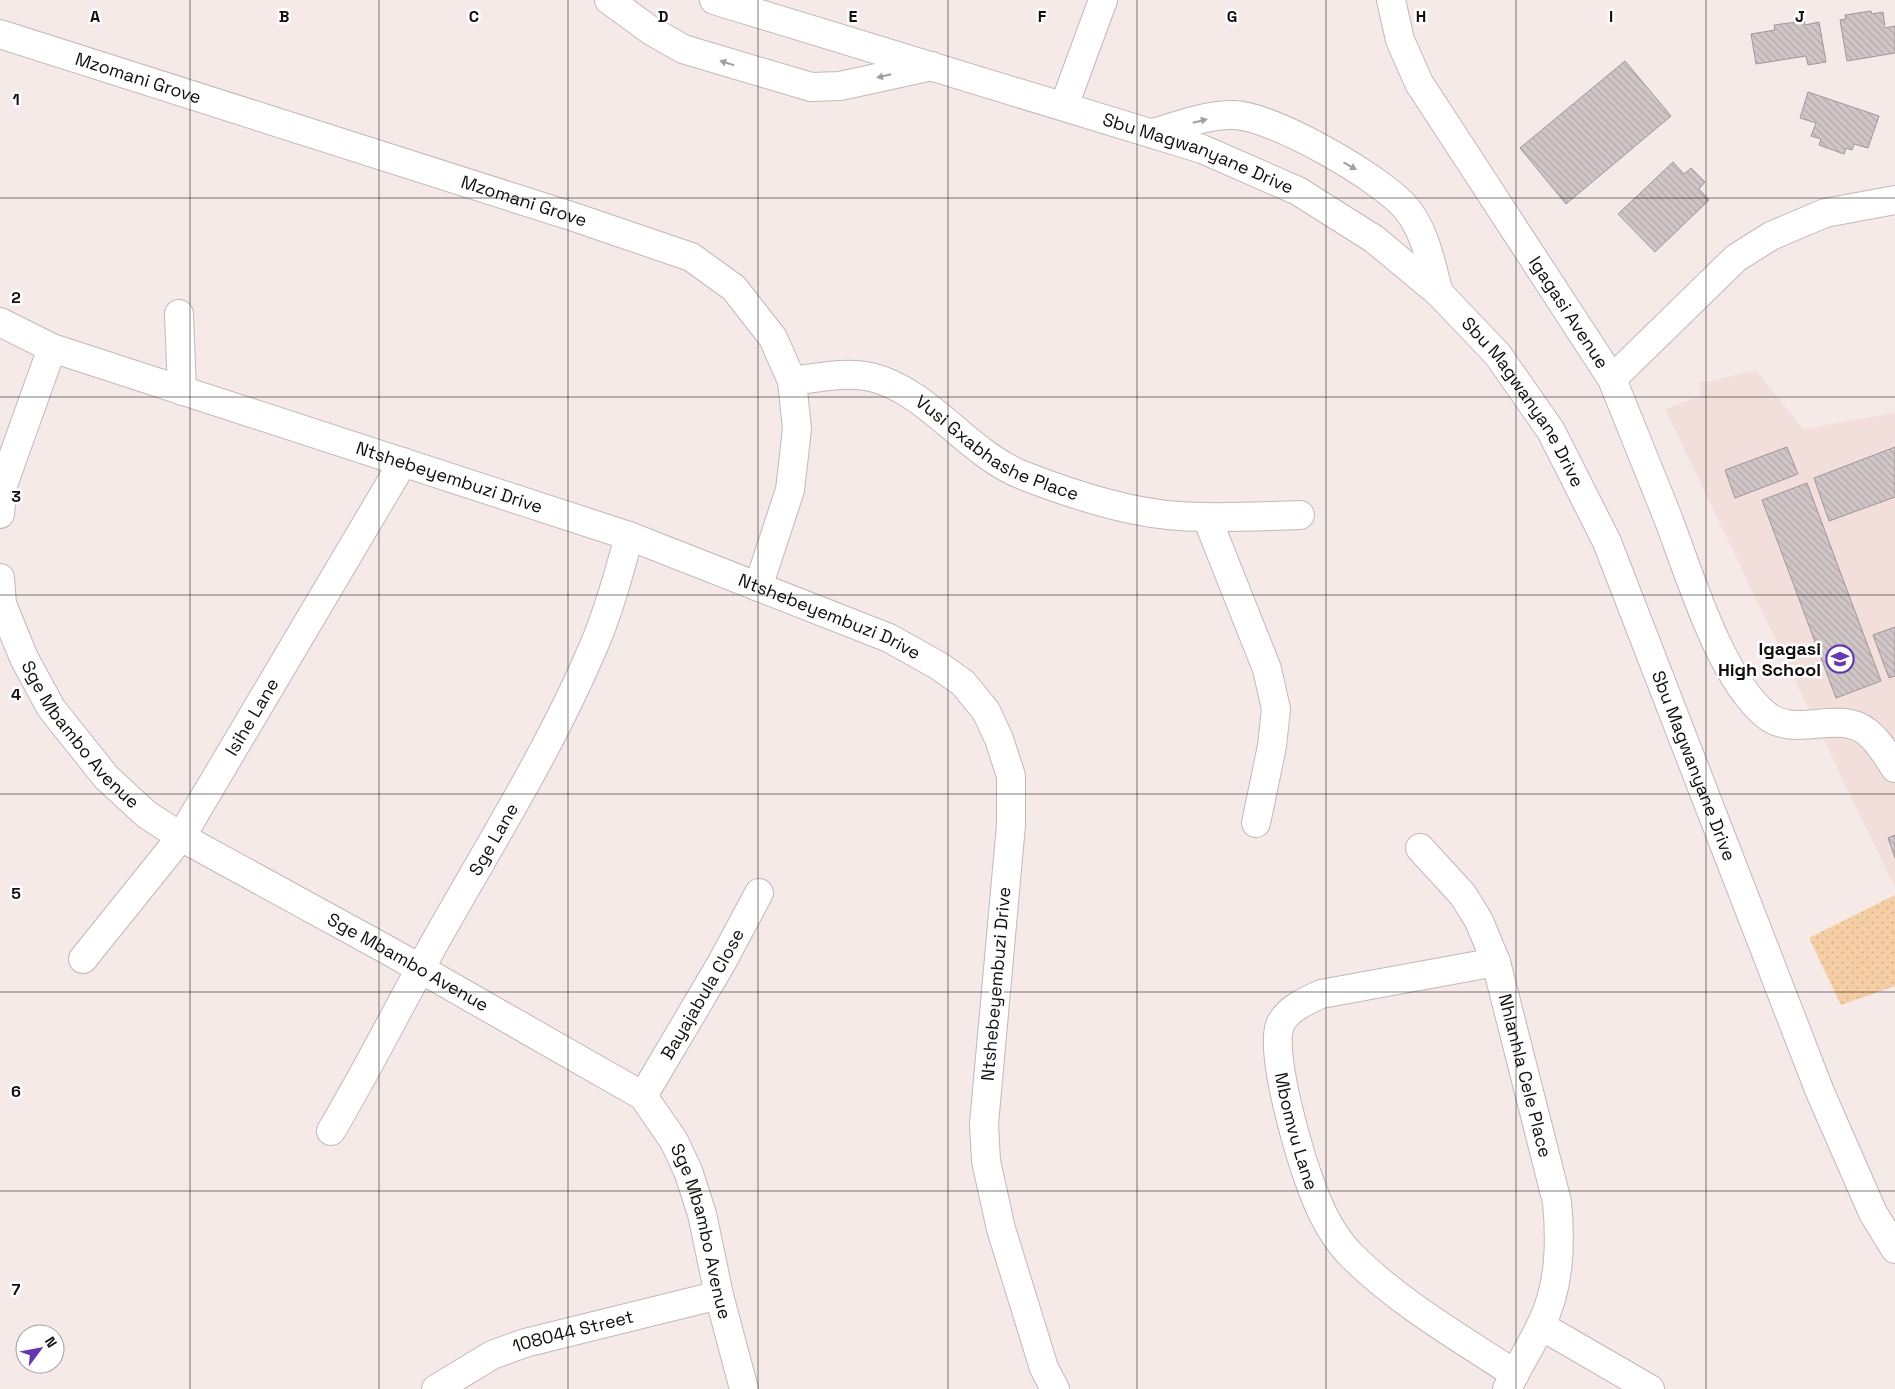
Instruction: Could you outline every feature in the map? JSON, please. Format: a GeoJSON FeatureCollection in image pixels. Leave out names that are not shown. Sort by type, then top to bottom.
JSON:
{"type":"FeatureCollection","features":[{"type":"Feature","properties":{"kind":"street"},"geometry":{"type":"LineString","coordinates":[[609,0],[650,30],[683,49],[811,87],[823,89],[932,66]]}},
{"type":"Feature","properties":{"kind":"street","name":"Sbu Magwanyane Drive"},"geometry":{"type":"LineString","coordinates":[[714,0],[1202,149],[1298,191],[1374,239],[1439,293],[1498,355],[1551,431],[1606,542],[1820,1092],[1873,1213],[1895,1249]]}},
{"type":"Feature","properties":{"kind":"street"},"geometry":{"type":"LineString","coordinates":[[1064,106],[1103,0]]}},
{"type":"Feature","properties":{"kind":"street","name":"Igagasi Avenue"},"geometry":{"type":"LineString","coordinates":[[1391,0],[1400,40],[1419,83],[1612,379],[1736,258],[1771,236],[1825,213],[1895,200]]}},
{"type":"Feature","properties":{"kind":"street","name":"Mzomani Grove"},"geometry":{"type":"LineString","coordinates":[[0,34],[574,217],[691,258],[734,288],[773,338],[792,381],[797,429],[790,490],[758,587]]}},
{"type":"Feature","properties":{"kind":"street"},"geometry":{"type":"LineString","coordinates":[[1153,133],[1224,116],[1233,115],[1257,118],[1287,131],[1363,173],[1389,191],[1412,216],[1426,245],[1439,293]]}},
{"type":"Feature","properties":{"kind":"street"},"geometry":{"type":"LineString","coordinates":[[179,314],[182,391]]}},
{"type":"Feature","properties":{"kind":"street","name":"Ntshebeyembuzi Drive"},"geometry":{"type":"LineString","coordinates":[[0,322],[52,348],[629,536],[889,638],[939,666],[963,683],[986,711],[1000,739],[1011,776],[1011,825],[986,1080],[984,1124],[986,1161],[1001,1229],[1044,1368],[1055,1389]]}},
{"type":"Feature","properties":{"kind":"street"},"geometry":{"type":"LineString","coordinates":[[0,514],[3,485],[52,348]]}},
{"type":"Feature","properties":{"kind":"street","name":"Vusi Gxabhashe Place"},"geometry":{"type":"LineString","coordinates":[[792,381],[845,375],[871,377],[891,385],[924,404],[997,463],[1023,475],[1124,508],[1177,516],[1207,518],[1300,515]]}},
{"type":"Feature","properties":{"kind":"street"},"geometry":{"type":"LineString","coordinates":[[1612,379],[1701,605],[1730,668],[1744,690],[1766,715],[1777,722],[1794,725],[1853,725],[1867,732],[1895,768]]}},
{"type":"Feature","properties":{"kind":"street","name":"Isihe Lane"},"geometry":{"type":"LineString","coordinates":[[83,959],[181,837],[402,462]]}},
{"type":"Feature","properties":{"kind":"street"},"geometry":{"type":"LineString","coordinates":[[1207,518],[1267,669],[1276,709],[1272,746],[1256,823]]}},
{"type":"Feature","properties":{"kind":"street","name":"Sge Lane"},"geometry":{"type":"LineString","coordinates":[[332,1131],[420,969],[515,802],[573,691],[593,649],[616,586],[629,536]]}},
{"type":"Feature","properties":{"kind":"street","name":"Sge Mbambo Avenue"},"geometry":{"type":"LineString","coordinates":[[0,578],[2,604],[24,658],[52,708],[106,777],[146,814],[181,837],[420,969],[643,1096],[674,1141],[688,1171],[702,1214],[719,1295],[744,1389]]}},
{"type":"Feature","properties":{"kind":"street","name":"Nhlanhla Cele Place"},"geometry":{"type":"LineString","coordinates":[[1420,848],[1463,895],[1479,921],[1496,962],[1556,1202],[1560,1235],[1558,1262],[1551,1300],[1541,1326],[1511,1381]]}},
{"type":"Feature","properties":{"kind":"street","name":"Bayajabula Close"},"geometry":{"type":"LineString","coordinates":[[643,1096],[716,972],[759,893]]}},
{"type":"Feature","properties":{"kind":"street","name":"Mbomvu Lane"},"geometry":{"type":"LineString","coordinates":[[1496,962],[1322,994],[1303,1002],[1287,1015],[1280,1026],[1277,1042],[1280,1071],[1298,1143],[1313,1191],[1338,1240],[1352,1256],[1394,1292],[1511,1381]]}},
{"type":"Feature","properties":{"kind":"street","name":"108044 Street"},"geometry":{"type":"LineString","coordinates":[[436,1389],[492,1355],[525,1343],[719,1295]]}},
{"type":"Feature","properties":{"kind":"street"},"geometry":{"type":"LineString","coordinates":[[1541,1326],[1650,1389]]}},
{"type":"Feature","properties":{"kind":"shaded area","name":"Igagasi High School"},"geometry":{"type":"Polygon","coordinates":[[[1756,371],[1803,429],[1895,413],[1895,888],[1665,409],[1701,396],[1699,383],[1756,371]]]}},
{"type":"Feature","properties":{"kind":"shaded area"},"geometry":{"type":"Polygon","coordinates":[[[1895,895],[1895,986],[1841,1005],[1809,938],[1895,895]]]}},
{"type":"Feature","properties":{"kind":"building"},"geometry":{"type":"Polygon","coordinates":[[[1871,11],[1872,14],[1883,12],[1885,28],[1895,26],[1895,53],[1847,61],[1840,20],[1846,19],[1845,15],[1871,11]]]}},
{"type":"Feature","properties":{"kind":"building"},"geometry":{"type":"Polygon","coordinates":[[[1804,21],[1805,25],[1819,22],[1826,62],[1808,65],[1806,56],[1756,64],[1751,34],[1775,30],[1774,25],[1804,21]]]}},
{"type":"Feature","properties":{"kind":"building"},"geometry":{"type":"Polygon","coordinates":[[[1625,61],[1671,116],[1566,204],[1520,148],[1625,61]]]}},
{"type":"Feature","properties":{"kind":"building"},"geometry":{"type":"Polygon","coordinates":[[[1808,92],[1879,116],[1868,148],[1854,144],[1852,150],[1846,148],[1844,154],[1819,145],[1821,139],[1811,136],[1816,123],[1800,118],[1808,92]]]}},
{"type":"Feature","properties":{"kind":"building"},"geometry":{"type":"Polygon","coordinates":[[[1673,162],[1684,174],[1691,168],[1705,182],[1699,189],[1709,200],[1655,252],[1618,214],[1673,162]]]}},
{"type":"Feature","properties":{"kind":"building"},"geometry":{"type":"Polygon","coordinates":[[[1787,447],[1798,474],[1735,498],[1725,470],[1787,447]]]}},
{"type":"Feature","properties":{"kind":"building"},"geometry":{"type":"Polygon","coordinates":[[[1895,447],[1895,497],[1829,521],[1814,478],[1895,447]]]}},
{"type":"Feature","properties":{"kind":"building"},"geometry":{"type":"Polygon","coordinates":[[[1807,483],[1881,681],[1836,698],[1762,500],[1807,483]]]}},
{"type":"Feature","properties":{"kind":"building"},"geometry":{"type":"Polygon","coordinates":[[[1895,627],[1895,676],[1889,678],[1873,635],[1895,627]]]}},
{"type":"Feature","properties":{"kind":"building"},"geometry":{"type":"Polygon","coordinates":[[[1895,835],[1895,858],[1888,838],[1895,835]]]}},
{"type":"Feature","properties":{"kind":"place","name":"Igagasi High School"},"geometry":{"type":"Point","coordinates":[1840,659]}}]}
